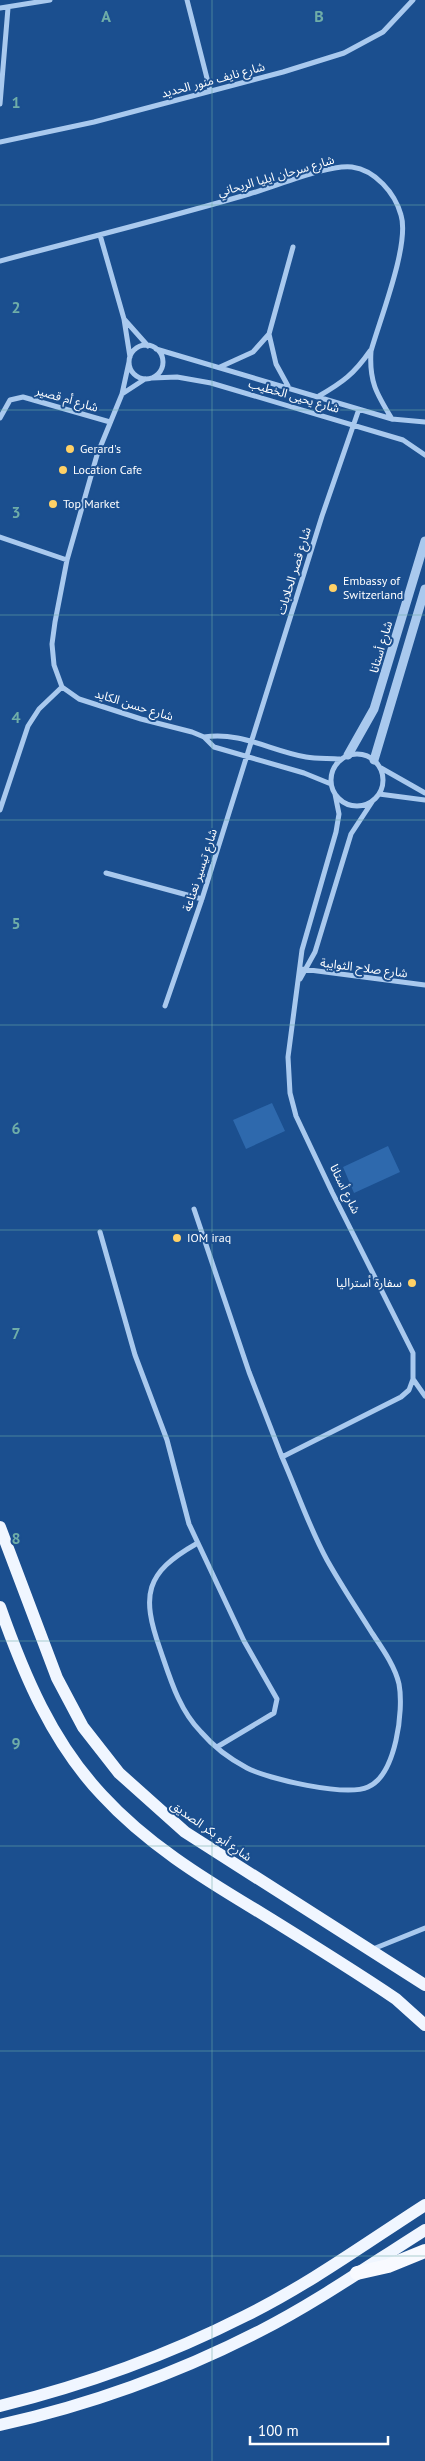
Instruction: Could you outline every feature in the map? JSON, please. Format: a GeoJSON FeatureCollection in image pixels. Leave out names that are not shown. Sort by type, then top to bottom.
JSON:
{"type":"FeatureCollection","features":[{"type":"Feature","properties":{"kind":"highway"},"geometry":{"type":"LineString","coordinates":[[358,2273],[388,2266],[425,2251]]}},
{"type":"Feature","properties":{"kind":"main road","name":"شارع أبو بكر الصديق"},"geometry":{"type":"LineString","coordinates":[[0,1527],[57,1678],[83,1727],[118,1772],[185,1832],[425,1985]]}},
{"type":"Feature","properties":{"kind":"main road"},"geometry":{"type":"LineString","coordinates":[[0,1608],[29,1684],[56,1735],[101,1794],[131,1824],[198,1874],[396,1999],[425,2025]]}},
{"type":"Feature","properties":{"kind":"main road"},"geometry":{"type":"LineString","coordinates":[[0,2406],[94,2380],[182,2346],[246,2316],[300,2286],[425,2205]]}},
{"type":"Feature","properties":{"kind":"main road"},"geometry":{"type":"LineString","coordinates":[[0,2425],[100,2398],[199,2361],[261,2331],[425,2230]]}},
{"type":"Feature","properties":{"kind":"street"},"geometry":{"type":"LineString","coordinates":[[0,8],[50,0]]}},
{"type":"Feature","properties":{"kind":"street"},"geometry":{"type":"LineString","coordinates":[[187,0],[210,90]]}},
{"type":"Feature","properties":{"kind":"street","name":"شارع نايف منور الحديد"},"geometry":{"type":"LineString","coordinates":[[0,142],[94,122],[283,72],[344,53],[383,32],[413,0]]}},
{"type":"Feature","properties":{"kind":"street"},"geometry":{"type":"LineString","coordinates":[[0,104],[8,8]]}},
{"type":"Feature","properties":{"kind":"street","name":"شارع سرحان ايليا الريحاني"},"geometry":{"type":"LineString","coordinates":[[0,261],[195,210],[332,169],[359,168],[378,180],[386,188],[398,207],[403,225],[399,255],[371,350],[371,380],[392,419]]}},
{"type":"Feature","properties":{"kind":"street"},"geometry":{"type":"LineString","coordinates":[[100,235],[124,319],[132,371],[145,379]]}},
{"type":"Feature","properties":{"kind":"street","name":"شارع يحيى الخطيب"},"geometry":{"type":"LineString","coordinates":[[219,367],[253,352],[269,334],[292,247]]}},
{"type":"Feature","properties":{"kind":"street"},"geometry":{"type":"LineString","coordinates":[[122,394],[145,379],[152,378],[162,367],[162,357],[156,349],[148,346],[124,319]]}},
{"type":"Feature","properties":{"kind":"street","name":"شارع يحيى الخطيب"},"geometry":{"type":"LineString","coordinates":[[269,334],[276,364],[288,387]]}},
{"type":"Feature","properties":{"kind":"street"},"geometry":{"type":"LineString","coordinates":[[0,810],[28,726],[38,709],[62,687],[54,665],[52,644],[60,592],[68,560],[97,455],[122,394],[130,359],[135,349],[148,346]]}},
{"type":"Feature","properties":{"kind":"street","name":"شارع يحيى الخطيب"},"geometry":{"type":"LineString","coordinates":[[156,349],[392,419],[425,422]]}},
{"type":"Feature","properties":{"kind":"street","name":"شارع سرحان ايليا الريحاني"},"geometry":{"type":"LineString","coordinates":[[319,396],[348,378],[359,368],[371,350]]}},
{"type":"Feature","properties":{"kind":"street","name":"شارع يحيى الخطيب"},"geometry":{"type":"LineString","coordinates":[[152,378],[177,377],[211,383],[403,440],[425,456]]}},
{"type":"Feature","properties":{"kind":"street","name":"شارع أم قصير"},"geometry":{"type":"LineString","coordinates":[[0,418],[10,400],[23,397],[110,422]]}},
{"type":"Feature","properties":{"kind":"street","name":"شارع قصر الحلابات"},"geometry":{"type":"LineString","coordinates":[[252,740],[359,409]]}},
{"type":"Feature","properties":{"kind":"street"},"geometry":{"type":"LineString","coordinates":[[0,537],[68,560]]}},
{"type":"Feature","properties":{"kind":"street","name":"شارع أستانا"},"geometry":{"type":"LineString","coordinates":[[344,757],[374,709],[425,541]]}},
{"type":"Feature","properties":{"kind":"street","name":"شارع أستانا"},"geometry":{"type":"LineString","coordinates":[[374,760],[425,589]]}},
{"type":"Feature","properties":{"kind":"street","name":"شارع حسن الكايد"},"geometry":{"type":"LineString","coordinates":[[62,687],[68,693],[98,706],[204,737],[217,735],[252,740],[305,757],[344,757]]}},
{"type":"Feature","properties":{"kind":"street","name":"شارع حسن الكايد"},"geometry":{"type":"LineString","coordinates":[[204,737],[214,747],[304,773],[331,784]]}},
{"type":"Feature","properties":{"kind":"street","name":"شارع تيسير نعناعة"},"geometry":{"type":"LineString","coordinates":[[165,1006],[202,898],[252,740]]}},
{"type":"Feature","properties":{"kind":"street"},"geometry":{"type":"LineString","coordinates":[[381,768],[383,777],[379,794],[372,802],[362,806],[351,806],[334,794],[331,775],[344,757],[357,753],[374,760],[381,768],[425,793]]}},
{"type":"Feature","properties":{"kind":"street","name":"شارع أستانا"},"geometry":{"type":"LineString","coordinates":[[334,794],[339,814],[302,950],[302,970],[288,1057],[292,1103],[332,1192],[413,1353],[413,1379]]}},
{"type":"Feature","properties":{"kind":"street"},"geometry":{"type":"LineString","coordinates":[[379,794],[425,800]]}},
{"type":"Feature","properties":{"kind":"street","name":"شارع أستانا"},"geometry":{"type":"LineString","coordinates":[[302,970],[315,952],[351,834],[372,802]]}},
{"type":"Feature","properties":{"kind":"street"},"geometry":{"type":"LineString","coordinates":[[106,874],[202,898]]}},
{"type":"Feature","properties":{"kind":"street","name":"شارع صلاح الثوايبة"},"geometry":{"type":"LineString","coordinates":[[302,970],[425,985]]}},
{"type":"Feature","properties":{"kind":"street"},"geometry":{"type":"LineString","coordinates":[[194,1209],[249,1372],[307,1519],[327,1560],[394,1671],[401,1703],[400,1722],[386,1770],[375,1783],[358,1789],[338,1789],[305,1784],[263,1774],[236,1761],[201,1732],[179,1700],[149,1615],[150,1594],[157,1575],[176,1556],[196,1544]]}},
{"type":"Feature","properties":{"kind":"street"},"geometry":{"type":"LineString","coordinates":[[100,1232],[135,1355],[167,1440],[183,1503],[196,1544],[277,1704],[276,1709],[270,1716],[217,1746]]}},
{"type":"Feature","properties":{"kind":"street"},"geometry":{"type":"LineString","coordinates":[[413,1379],[425,1396]]}},
{"type":"Feature","properties":{"kind":"street"},"geometry":{"type":"LineString","coordinates":[[282,1457],[401,1397],[409,1390],[413,1379]]}},
{"type":"Feature","properties":{"kind":"street"},"geometry":{"type":"LineString","coordinates":[[370,1950],[425,1928]]}},
{"type":"Feature","properties":{"kind":"shaded area"},"geometry":{"type":"Polygon","coordinates":[[[272,1103],[285,1131],[246,1149],[233,1120],[272,1103]]]}},
{"type":"Feature","properties":{"kind":"shaded area"},"geometry":{"type":"Polygon","coordinates":[[[388,1146],[400,1172],[354,1193],[343,1167],[388,1146]]]}},
{"type":"Feature","properties":{"kind":"place","name":"Gerard's"},"geometry":{"type":"Point","coordinates":[70,449]}},
{"type":"Feature","properties":{"kind":"place","name":"Location Cafe"},"geometry":{"type":"Point","coordinates":[63,470]}},
{"type":"Feature","properties":{"kind":"place","name":"Top Market"},"geometry":{"type":"Point","coordinates":[53,504]}},
{"type":"Feature","properties":{"kind":"place","name":"Embassy of Switzerland"},"geometry":{"type":"Point","coordinates":[333,588]}},
{"type":"Feature","properties":{"kind":"place","name":"IOM iraq"},"geometry":{"type":"Point","coordinates":[177,1238]}},
{"type":"Feature","properties":{"kind":"place","name":"سفارة أستراليا"},"geometry":{"type":"Point","coordinates":[412,1283]}}]}
